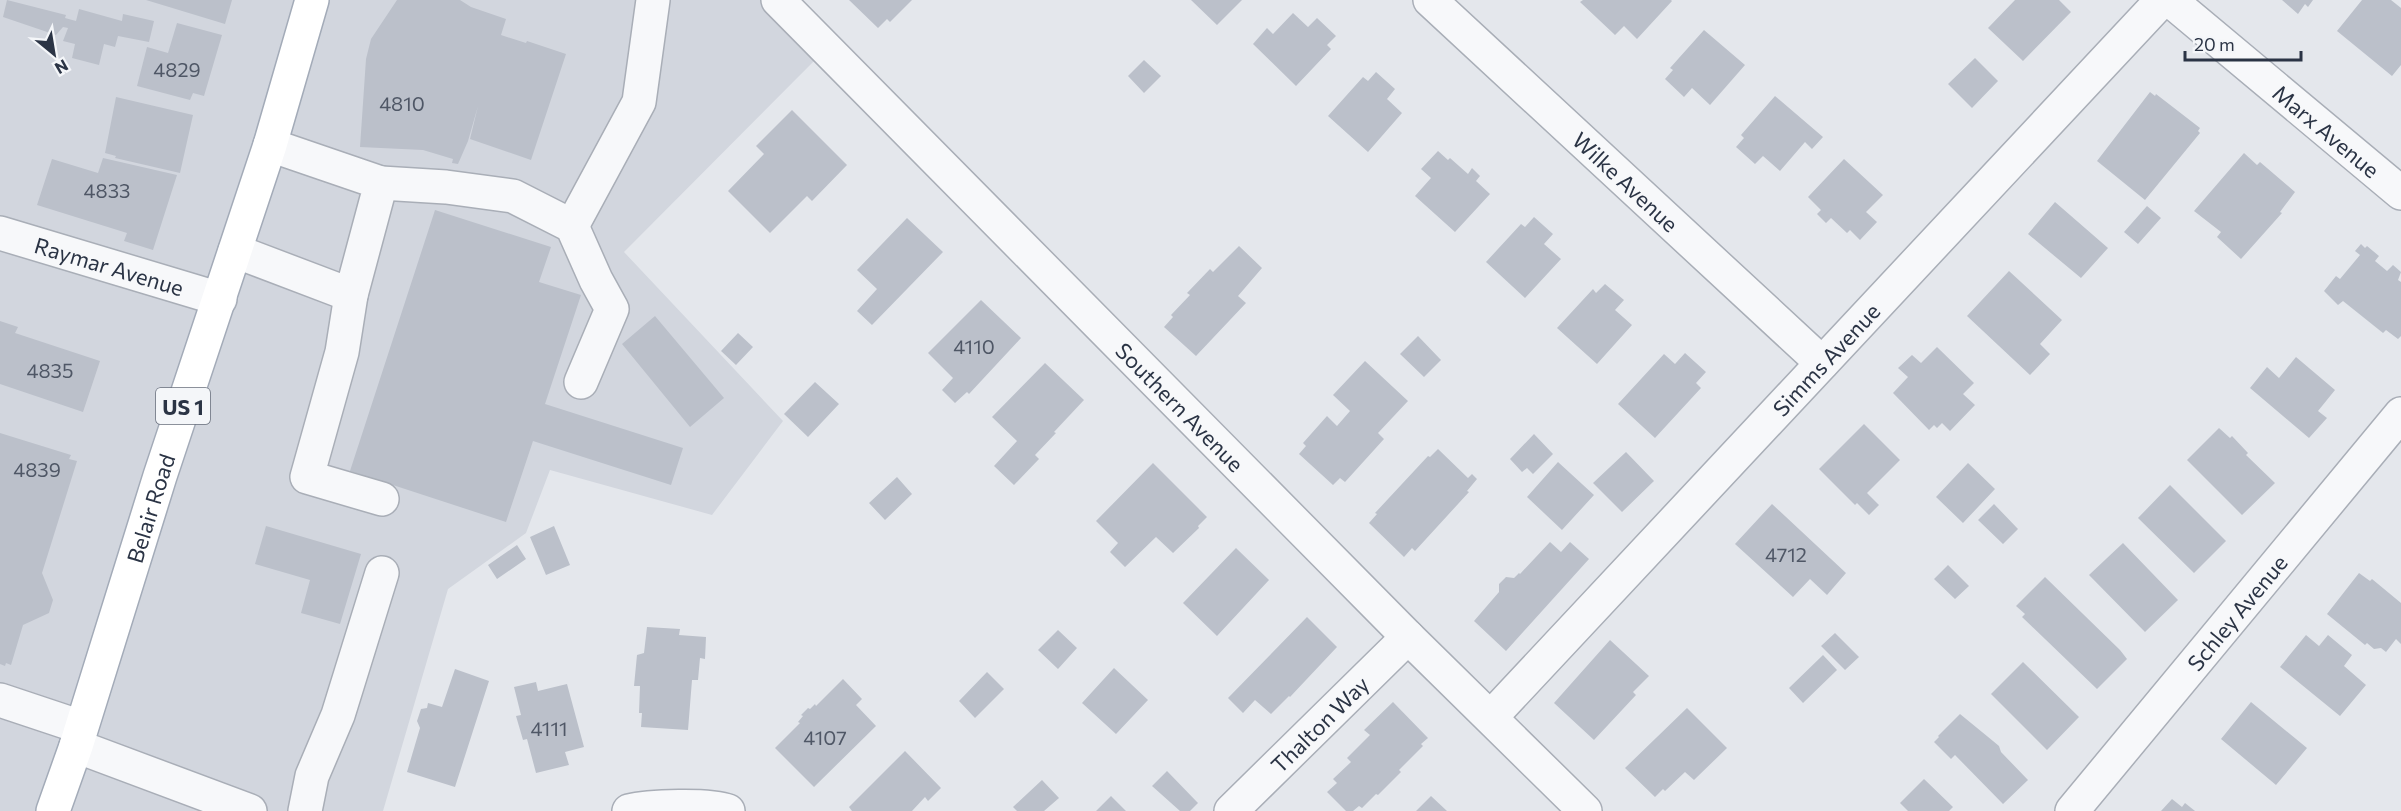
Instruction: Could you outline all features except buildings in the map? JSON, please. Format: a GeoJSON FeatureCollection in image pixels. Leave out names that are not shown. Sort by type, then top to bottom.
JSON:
{"type":"FeatureCollection","features":[{"type":"Feature","properties":{"kind":"main road","name":"Belair Road"},"geometry":{"type":"LineString","coordinates":[[53,811],[79,736],[160,476],[270,146],[312,0]]}},
{"type":"Feature","properties":{"kind":"street"},"geometry":{"type":"LineString","coordinates":[[572,226],[639,102],[653,0]]}},
{"type":"Feature","properties":{"kind":"street","name":"Southern Avenue"},"geometry":{"type":"LineString","coordinates":[[778,0],[1408,637],[1585,811]]}},
{"type":"Feature","properties":{"kind":"street","name":"Wilke Avenue"},"geometry":{"type":"LineString","coordinates":[[1430,0],[1822,363]]}},
{"type":"Feature","properties":{"kind":"street","name":"Simms Avenue"},"geometry":{"type":"LineString","coordinates":[[1491,717],[2162,0]]}},
{"type":"Feature","properties":{"kind":"street","name":"Marx Avenue"},"geometry":{"type":"LineString","coordinates":[[2170,0],[2401,193]]}},
{"type":"Feature","properties":{"kind":"street"},"geometry":{"type":"LineString","coordinates":[[270,146],[381,183],[446,187],[513,196],[572,226],[596,280],[612,309],[580,382]]}},
{"type":"Feature","properties":{"kind":"street"},"geometry":{"type":"LineString","coordinates":[[381,183],[351,295],[342,352],[307,477],[382,499]]}},
{"type":"Feature","properties":{"kind":"street","name":"Raymar Avenue"},"geometry":{"type":"LineString","coordinates":[[0,233],[220,299]]}},
{"type":"Feature","properties":{"kind":"street"},"geometry":{"type":"LineString","coordinates":[[234,251],[351,295]]}},
{"type":"Feature","properties":{"kind":"street","name":"Schley Avenue"},"geometry":{"type":"LineString","coordinates":[[2072,811],[2401,414]]}},
{"type":"Feature","properties":{"kind":"street"},"geometry":{"type":"LineString","coordinates":[[305,811],[312,777],[338,715],[382,573]]}},
{"type":"Feature","properties":{"kind":"street","name":"Thalton Way"},"geometry":{"type":"LineString","coordinates":[[1231,811],[1408,637]]}},
{"type":"Feature","properties":{"kind":"street"},"geometry":{"type":"LineString","coordinates":[[0,700],[250,811]]}},
{"type":"Feature","properties":{"kind":"street"},"geometry":{"type":"LineString","coordinates":[[629,811],[699,807],[721,808],[728,811]]}},
{"type":"Feature","properties":{"kind":"shaded area"},"geometry":{"type":"Polygon","coordinates":[[[0,0],[770,0],[821,54],[624,252],[783,421],[712,515],[550,470],[526,533],[448,589],[383,811],[0,811],[0,0]]]}}]}
